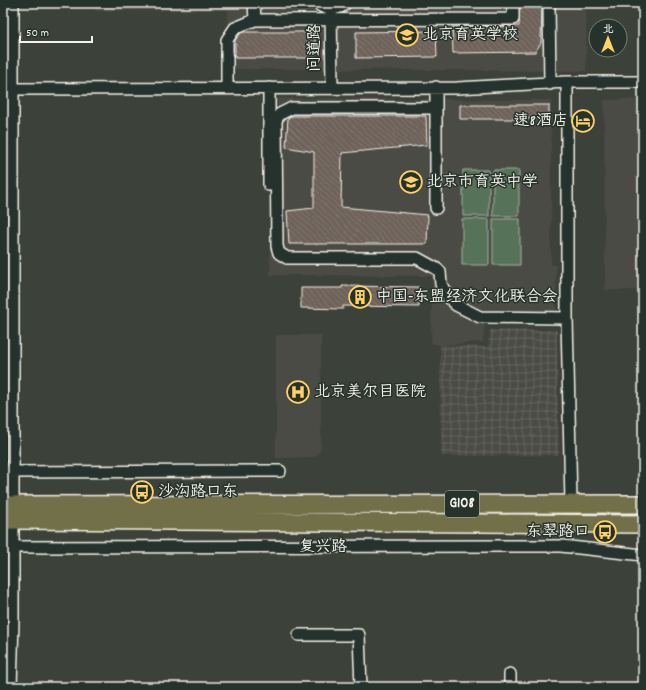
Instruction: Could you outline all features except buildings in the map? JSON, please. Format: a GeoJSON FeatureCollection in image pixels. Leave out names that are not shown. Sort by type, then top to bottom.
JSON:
{"type":"FeatureCollection","features":[{"type":"Feature","properties":{"kind":"highway","name":"G108"},"geometry":{"type":"LineString","coordinates":[[8,513],[643,504]]}},
{"type":"Feature","properties":{"kind":"highway","name":"复兴路"},"geometry":{"type":"LineString","coordinates":[[8,513],[643,524]]}},
{"type":"Feature","properties":{"kind":"street"},"geometry":{"type":"LineString","coordinates":[[11,687],[8,547],[8,89],[13,3]]}},
{"type":"Feature","properties":{"kind":"street"},"geometry":{"type":"LineString","coordinates":[[254,3],[254,20]]}},
{"type":"Feature","properties":{"kind":"street"},"geometry":{"type":"LineString","coordinates":[[317,3],[324,8],[341,7],[346,3]]}},
{"type":"Feature","properties":{"kind":"street"},"geometry":{"type":"LineString","coordinates":[[227,88],[227,40],[235,28],[254,20],[513,19],[513,3]]}},
{"type":"Feature","properties":{"kind":"street"},"geometry":{"type":"LineString","coordinates":[[549,3],[550,84]]}},
{"type":"Feature","properties":{"kind":"street","name":"问道路"},"geometry":{"type":"LineString","coordinates":[[331,8],[332,88]]}},
{"type":"Feature","properties":{"kind":"street"},"geometry":{"type":"LineString","coordinates":[[8,89],[436,87],[550,84],[567,82],[643,82]]}},
{"type":"Feature","properties":{"kind":"street"},"geometry":{"type":"LineString","coordinates":[[567,82],[567,318],[571,504]]}},
{"type":"Feature","properties":{"kind":"street"},"geometry":{"type":"LineString","coordinates":[[436,87],[436,208]]}},
{"type":"Feature","properties":{"kind":"street"},"geometry":{"type":"LineString","coordinates":[[269,88],[269,185]]}},
{"type":"Feature","properties":{"kind":"street"},"geometry":{"type":"LineString","coordinates":[[436,108],[292,108],[280,114],[276,120],[277,246],[279,252],[287,258],[418,258],[440,272],[441,284],[446,294],[456,305],[480,318],[567,318]]}},
{"type":"Feature","properties":{"kind":"street"},"geometry":{"type":"LineString","coordinates":[[8,472],[280,471]]}},
{"type":"Feature","properties":{"kind":"street","name":"复兴路"},"geometry":{"type":"LineString","coordinates":[[8,547],[561,546],[643,555]]}},
{"type":"Feature","properties":{"kind":"street"},"geometry":{"type":"LineString","coordinates":[[299,635],[359,635],[361,687]]}},
{"type":"Feature","properties":{"kind":"street"},"geometry":{"type":"LineString","coordinates":[[510,674],[510,687]]}},
{"type":"Feature","properties":{"kind":"shaded area","name":"北京育英学校"},"geometry":{"type":"Polygon","coordinates":[[[95,3],[586,3],[586,71],[230,69],[228,10],[95,11],[95,3]]]}},
{"type":"Feature","properties":{"kind":"shaded area","name":"北京市育英中学"},"geometry":{"type":"Polygon","coordinates":[[[271,98],[551,100],[551,265],[556,265],[556,323],[485,323],[483,342],[440,345],[431,343],[432,276],[270,275],[271,98]]]}},
{"type":"Feature","properties":{"kind":"shaded area"},"geometry":{"type":"Polygon","coordinates":[[[643,99],[643,290],[605,290],[604,100],[643,99]]]}},
{"type":"Feature","properties":{"kind":"shaded area"},"geometry":{"type":"Polygon","coordinates":[[[490,330],[557,330],[559,455],[441,456],[440,345],[488,347],[490,330]]]}},
{"type":"Feature","properties":{"kind":"shaded area","name":"北京美尔目医院"},"geometry":{"type":"Polygon","coordinates":[[[276,335],[321,335],[321,449],[315,457],[276,458],[276,335]]]}},
{"type":"Feature","properties":{"kind":"green space"},"geometry":{"type":"Polygon","coordinates":[[[463,170],[489,170],[489,216],[463,216],[463,170]]]}},
{"type":"Feature","properties":{"kind":"green space"},"geometry":{"type":"Polygon","coordinates":[[[493,170],[519,170],[519,216],[493,216],[493,170]]]}},
{"type":"Feature","properties":{"kind":"green space"},"geometry":{"type":"Polygon","coordinates":[[[462,219],[489,219],[489,265],[462,265],[462,219]]]}},
{"type":"Feature","properties":{"kind":"green space"},"geometry":{"type":"Polygon","coordinates":[[[493,219],[520,219],[520,265],[493,265],[493,219]]]}},
{"type":"Feature","properties":{"kind":"place","name":"北京育英学校"},"geometry":{"type":"Point","coordinates":[407,35]}},
{"type":"Feature","properties":{"kind":"place","name":"速8酒店"},"geometry":{"type":"Point","coordinates":[583,121]}},
{"type":"Feature","properties":{"kind":"place","name":"北京市育英中学"},"geometry":{"type":"Point","coordinates":[411,182]}},
{"type":"Feature","properties":{"kind":"place","name":"中国-东盟经济文化联合会"},"geometry":{"type":"Point","coordinates":[360,297]}},
{"type":"Feature","properties":{"kind":"place","name":"北京美尔目医院"},"geometry":{"type":"Point","coordinates":[298,392]}},
{"type":"Feature","properties":{"kind":"place","name":"沙沟路口东"},"geometry":{"type":"Point","coordinates":[142,492]}},
{"type":"Feature","properties":{"kind":"place","name":"东翠路口"},"geometry":{"type":"Point","coordinates":[605,532]}}]}
